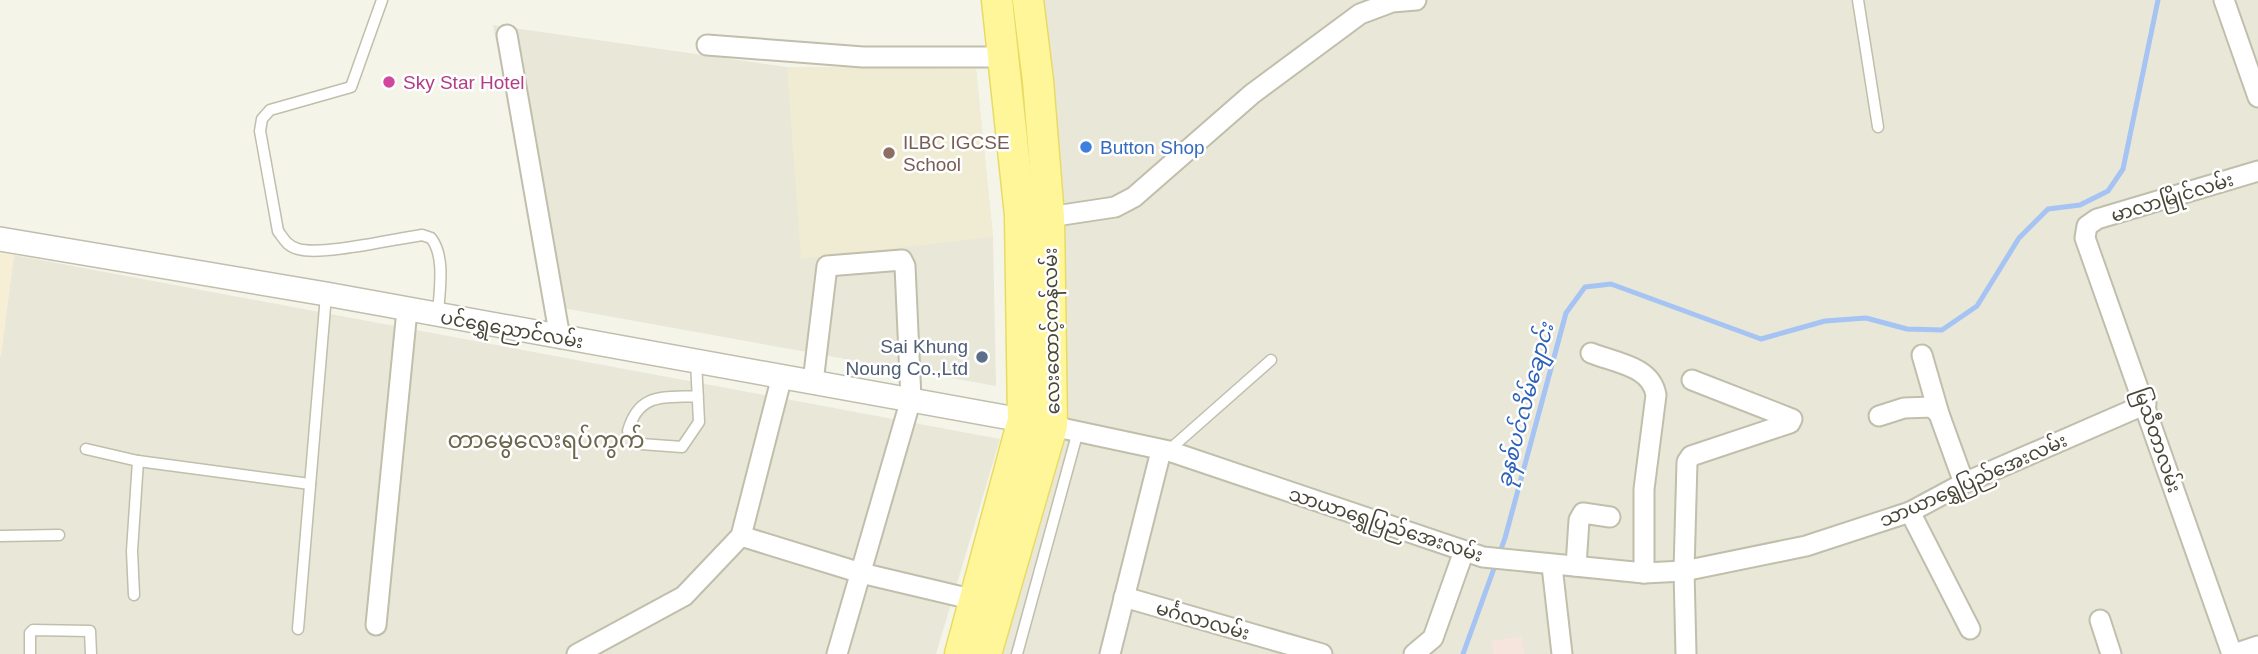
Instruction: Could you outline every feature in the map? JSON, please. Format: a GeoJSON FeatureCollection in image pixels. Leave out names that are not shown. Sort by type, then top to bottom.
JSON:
{"type":"FeatureCollection","features":[{"type":"Feature","properties":{"kind":"main road","name":"လေးထောင့်ကန်လမ်း"},"geometry":{"type":"LineString","coordinates":[[997,0],[1020,215],[1051,425]]}},
{"type":"Feature","properties":{"kind":"main road","name":"လေးထောင့်ကန်လမ်း"},"geometry":{"type":"LineString","coordinates":[[960,654],[981,625],[1051,425],[1049,217],[1037,63],[1028,0]]}},
{"type":"Feature","properties":{"kind":"main road"},"geometry":{"type":"LineString","coordinates":[[1005,62],[1037,63]]}},
{"type":"Feature","properties":{"kind":"street"},"geometry":{"type":"LineString","coordinates":[[1049,217],[1115,207],[1134,197],[1252,94],[1342,26],[1360,14],[1392,2],[1416,0]]}},
{"type":"Feature","properties":{"kind":"street"},"geometry":{"type":"LineString","coordinates":[[2224,0],[2258,97]]}},
{"type":"Feature","properties":{"kind":"street"},"geometry":{"type":"LineString","coordinates":[[508,36],[560,338]]}},
{"type":"Feature","properties":{"kind":"street"},"geometry":{"type":"LineString","coordinates":[[707,45],[863,57],[1005,62]]}},
{"type":"Feature","properties":{"kind":"street","name":"မာလာမြိုင်လမ်း"},"geometry":{"type":"LineString","coordinates":[[2087,226],[2097,219],[2258,171]]}},
{"type":"Feature","properties":{"kind":"street","name":"မြသီတာလမ်း"},"geometry":{"type":"LineString","coordinates":[[2087,226],[2085,238],[2233,654]]}},
{"type":"Feature","properties":{"kind":"street","name":"ပင်ရွှေညောင်လမ်း"},"geometry":{"type":"LineString","coordinates":[[0,241],[326,294],[1051,425]]}},
{"type":"Feature","properties":{"kind":"street"},"geometry":{"type":"LineString","coordinates":[[813,382],[827,266],[902,260],[905,266],[911,400],[837,654]]}},
{"type":"Feature","properties":{"kind":"street"},"geometry":{"type":"LineString","coordinates":[[376,625],[407,310]]}},
{"type":"Feature","properties":{"kind":"street"},"geometry":{"type":"LineString","coordinates":[[1591,354],[1648,374],[1654,382],[1656,395],[1644,489],[1644,573]]}},
{"type":"Feature","properties":{"kind":"street"},"geometry":{"type":"LineString","coordinates":[[1922,355],[1939,414],[1964,484]]}},
{"type":"Feature","properties":{"kind":"street"},"geometry":{"type":"LineString","coordinates":[[577,654],[684,596],[741,536],[782,376]]}},
{"type":"Feature","properties":{"kind":"street"},"geometry":{"type":"LineString","coordinates":[[1686,654],[1684,571],[1687,468],[1691,456],[1790,423],[1792,419],[1692,380]]}},
{"type":"Feature","properties":{"kind":"street","name":"သာယာရွှေပြည်အေးလမ်း"},"geometry":{"type":"LineString","coordinates":[[1051,425],[1165,451],[1473,554],[1552,566],[1644,573],[1684,571],[1806,546],[1910,512],[1964,484],[2146,404]]}},
{"type":"Feature","properties":{"kind":"street"},"geometry":{"type":"LineString","coordinates":[[1878,416],[1923,407],[1931,407],[1939,414]]}},
{"type":"Feature","properties":{"kind":"street"},"geometry":{"type":"LineString","coordinates":[[1110,654],[1165,451]]}},
{"type":"Feature","properties":{"kind":"street"},"geometry":{"type":"LineString","coordinates":[[1910,512],[1970,629]]}},
{"type":"Feature","properties":{"kind":"street"},"geometry":{"type":"LineString","coordinates":[[1576,566],[1579,520],[1583,513],[1610,517]]}},
{"type":"Feature","properties":{"kind":"street"},"geometry":{"type":"LineString","coordinates":[[741,536],[861,573],[981,625]]}},
{"type":"Feature","properties":{"kind":"street"},"geometry":{"type":"LineString","coordinates":[[1414,654],[1433,638],[1473,554]]}},
{"type":"Feature","properties":{"kind":"street"},"geometry":{"type":"LineString","coordinates":[[1552,566],[1562,654]]}},
{"type":"Feature","properties":{"kind":"street","name":"မင်္ဂလာလမ်း"},"geometry":{"type":"LineString","coordinates":[[1124,597],[1289,649],[1322,654]]}},
{"type":"Feature","properties":{"kind":"street"},"geometry":{"type":"LineString","coordinates":[[2100,620],[2111,654]]}},
{"type":"Feature","properties":{"kind":"street"},"geometry":{"type":"LineString","coordinates":[[2233,654],[2258,646]]}},
{"type":"Feature","properties":{"kind":"lane"},"geometry":{"type":"LineString","coordinates":[[382,0],[351,87],[270,110],[262,119],[260,131],[278,231],[287,244],[299,249],[319,250],[422,235],[431,238],[436,244],[440,276],[438,316]]}},
{"type":"Feature","properties":{"kind":"lane"},"geometry":{"type":"LineString","coordinates":[[1858,0],[1878,127]]}},
{"type":"Feature","properties":{"kind":"lane"},"geometry":{"type":"LineString","coordinates":[[298,629],[326,294]]}},
{"type":"Feature","properties":{"kind":"lane"},"geometry":{"type":"LineString","coordinates":[[1165,451],[1271,360]]}},
{"type":"Feature","properties":{"kind":"lane"},"geometry":{"type":"LineString","coordinates":[[696,361],[698,396],[699,422],[682,447],[641,444],[628,431],[633,412],[646,401],[698,396]]}},
{"type":"Feature","properties":{"kind":"lane"},"geometry":{"type":"LineString","coordinates":[[1017,654],[1051,425]]}},
{"type":"Feature","properties":{"kind":"lane"},"geometry":{"type":"LineString","coordinates":[[86,449],[138,461],[310,484]]}},
{"type":"Feature","properties":{"kind":"lane"},"geometry":{"type":"LineString","coordinates":[[134,595],[132,551],[138,461]]}},
{"type":"Feature","properties":{"kind":"lane"},"geometry":{"type":"LineString","coordinates":[[0,536],[59,535]]}},
{"type":"Feature","properties":{"kind":"lane"},"geometry":{"type":"LineString","coordinates":[[30,654],[30,633],[33,630],[90,631],[91,654]]}},
{"type":"Feature","properties":{"kind":"shaded area"},"geometry":{"type":"Polygon","coordinates":[[[1034,0],[2258,0],[2258,654],[999,654],[1061,446],[1034,0]]]}},
{"type":"Feature","properties":{"kind":"shaded area"},"geometry":{"type":"Polygon","coordinates":[[[493,25],[787,67],[976,69],[993,237],[996,386],[546,305],[493,25]]]}},
{"type":"Feature","properties":{"kind":"shaded area","name":"ILBC IGCSE School"},"geometry":{"type":"Polygon","coordinates":[[[787,67],[976,69],[993,237],[801,259],[787,67]]]}},
{"type":"Feature","properties":{"kind":"shaded area"},"geometry":{"type":"Polygon","coordinates":[[[0,253],[14,255],[1,356],[0,356],[0,253]]]}},
{"type":"Feature","properties":{"kind":"shaded area"},"geometry":{"type":"Polygon","coordinates":[[[14,255],[1000,439],[936,654],[0,654],[0,356],[14,255]]]}},
{"type":"Feature","properties":{"kind":"shaded area"},"geometry":{"type":"Polygon","coordinates":[[[1522,636],[1524,654],[1493,654],[1491,641],[1522,636]]]}},
{"type":"Feature","properties":{"kind":"waterway","name":"ခုနစ်ပင်လိမ်ချောင်း"},"geometry":{"type":"LineString","coordinates":[[1463,654],[1505,538],[1566,313],[1585,287],[1611,284],[1761,339],[1825,321],[1866,318],[1907,329],[1942,330],[1977,306],[2019,238],[2048,209],[2080,205],[2108,191],[2123,169],[2158,0]]}},
{"type":"Feature","properties":{"kind":"place","name":"Sky Star Hotel"},"geometry":{"type":"Point","coordinates":[389,82]}},
{"type":"Feature","properties":{"kind":"place","name":"Button Shop"},"geometry":{"type":"Point","coordinates":[1086,147]}},
{"type":"Feature","properties":{"kind":"place","name":"ILBC IGCSE School"},"geometry":{"type":"Point","coordinates":[889,153]}},
{"type":"Feature","properties":{"kind":"place","name":"Sai Khung Noung Co.,Ltd"},"geometry":{"type":"Point","coordinates":[982,357]}},
{"type":"Feature","properties":{"kind":"district","name":"တာမွေလေးရပ်ကွက်"},"geometry":{"type":"Point","coordinates":[546,440]}}]}
